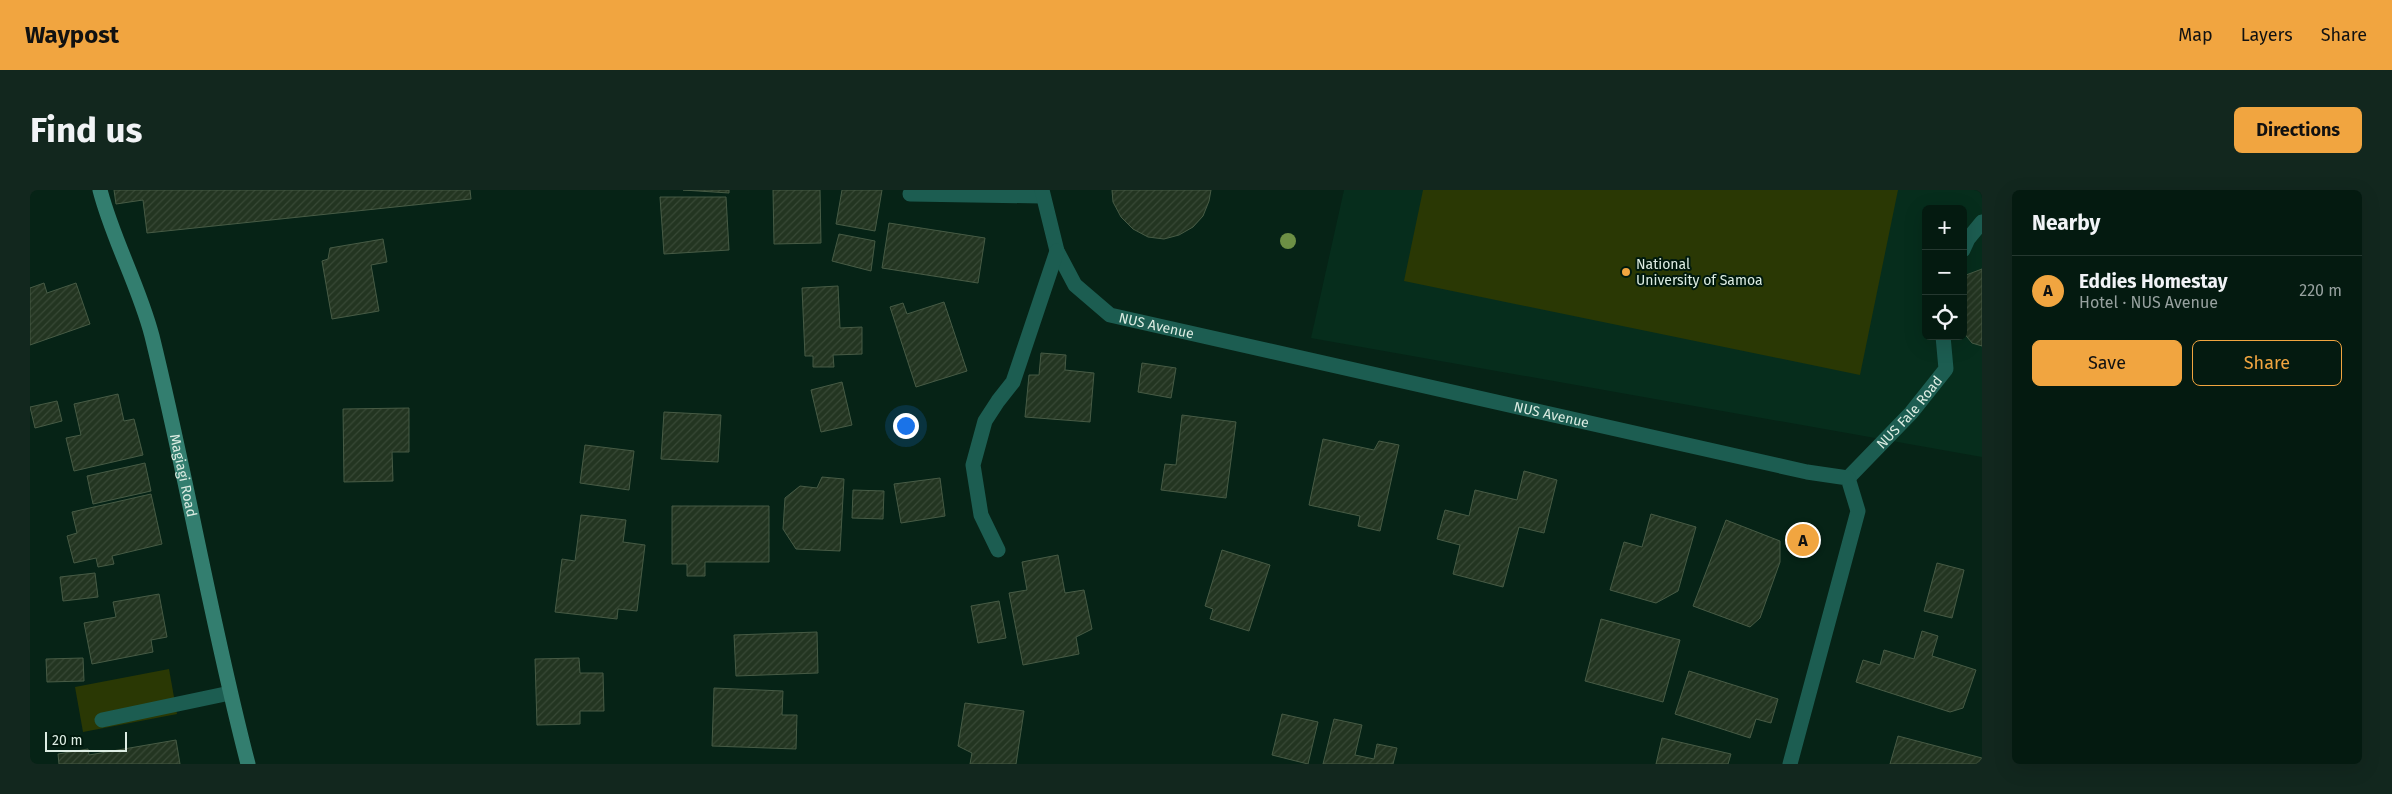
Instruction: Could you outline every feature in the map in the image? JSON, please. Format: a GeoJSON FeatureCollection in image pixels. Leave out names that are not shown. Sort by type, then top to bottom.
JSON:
{"type":"FeatureCollection","features":[{"type":"Feature","properties":{"kind":"street","name":"Magiagi Road"},"geometry":{"type":"LineString","coordinates":[[100,190],[151,333],[184,475],[230,693],[248,764]]}},
{"type":"Feature","properties":{"kind":"street"},"geometry":{"type":"LineString","coordinates":[[910,194],[1042,193]]}},
{"type":"Feature","properties":{"kind":"street","name":"NUS Avenue"},"geometry":{"type":"LineString","coordinates":[[1042,193],[1057,251],[1075,285],[1110,315],[1807,472],[1848,478]]}},
{"type":"Feature","properties":{"kind":"street"},"geometry":{"type":"LineString","coordinates":[[1967,241],[1982,222]]}},
{"type":"Feature","properties":{"kind":"street"},"geometry":{"type":"LineString","coordinates":[[998,550],[981,515],[973,465],[985,421],[1013,382],[1057,251]]}},
{"type":"Feature","properties":{"kind":"street","name":"NUS Fale Road"},"geometry":{"type":"LineString","coordinates":[[1848,478],[1912,413],[1946,370],[1943,340]]}},
{"type":"Feature","properties":{"kind":"street"},"geometry":{"type":"LineString","coordinates":[[1790,764],[1858,511],[1848,478]]}},
{"type":"Feature","properties":{"kind":"street"},"geometry":{"type":"LineString","coordinates":[[102,720],[230,693]]}},
{"type":"Feature","properties":{"kind":"shaded area","name":"National University of Samoa"},"geometry":{"type":"Polygon","coordinates":[[[1344,190],[1982,190],[1982,457],[1311,338],[1344,190]]]}},
{"type":"Feature","properties":{"kind":"shaded area"},"geometry":{"type":"Polygon","coordinates":[[[1423,190],[1898,190],[1860,375],[1404,281],[1423,190]]]}},
{"type":"Feature","properties":{"kind":"shaded area"},"geometry":{"type":"Polygon","coordinates":[[[169,669],[177,714],[83,732],[75,687],[169,669]]]}},
{"type":"Feature","properties":{"kind":"building"},"geometry":{"type":"Polygon","coordinates":[[[114,190],[470,190],[471,199],[147,233],[143,200],[116,204],[114,190]]]}},
{"type":"Feature","properties":{"kind":"building"},"geometry":{"type":"Polygon","coordinates":[[[683,190],[729,190],[729,193],[683,190]]]}},
{"type":"Feature","properties":{"kind":"building"},"geometry":{"type":"Polygon","coordinates":[[[773,190],[820,190],[821,243],[774,244],[773,190]]]}},
{"type":"Feature","properties":{"kind":"building"},"geometry":{"type":"Polygon","coordinates":[[[842,190],[882,190],[875,231],[836,224],[842,190]]]}},
{"type":"Feature","properties":{"kind":"building"},"geometry":{"type":"Polygon","coordinates":[[[1112,190],[1211,190],[1203,216],[1193,227],[1179,235],[1164,239],[1148,237],[1133,229],[1121,217],[1113,202],[1112,190]]]}},
{"type":"Feature","properties":{"kind":"building"},"geometry":{"type":"Polygon","coordinates":[[[660,197],[726,197],[729,250],[664,254],[660,197]]]}},
{"type":"Feature","properties":{"kind":"building"},"geometry":{"type":"Polygon","coordinates":[[[889,223],[985,238],[978,283],[882,268],[889,223]]]}},
{"type":"Feature","properties":{"kind":"building"},"geometry":{"type":"Polygon","coordinates":[[[839,234],[875,241],[871,271],[832,261],[839,234]]]}},
{"type":"Feature","properties":{"kind":"building"},"geometry":{"type":"Polygon","coordinates":[[[383,239],[387,262],[371,265],[379,311],[332,319],[322,261],[328,259],[330,248],[383,239]]]}},
{"type":"Feature","properties":{"kind":"building"},"geometry":{"type":"Polygon","coordinates":[[[1982,269],[1982,346],[1972,343],[1967,337],[1967,275],[1982,269]]]}},
{"type":"Feature","properties":{"kind":"building"},"geometry":{"type":"Polygon","coordinates":[[[44,283],[47,293],[76,283],[90,324],[30,345],[30,288],[44,283]]]}},
{"type":"Feature","properties":{"kind":"building"},"geometry":{"type":"Polygon","coordinates":[[[838,286],[840,328],[862,327],[862,354],[833,355],[834,367],[813,367],[813,356],[805,356],[802,288],[838,286]]]}},
{"type":"Feature","properties":{"kind":"building"},"geometry":{"type":"Polygon","coordinates":[[[944,302],[967,371],[916,387],[890,307],[903,303],[907,314],[944,302]]]}},
{"type":"Feature","properties":{"kind":"building"},"geometry":{"type":"Polygon","coordinates":[[[1041,353],[1066,355],[1065,370],[1094,373],[1090,422],[1025,417],[1029,375],[1039,375],[1041,353]]]}},
{"type":"Feature","properties":{"kind":"building"},"geometry":{"type":"Polygon","coordinates":[[[1142,363],[1176,368],[1171,398],[1138,392],[1142,363]]]}},
{"type":"Feature","properties":{"kind":"building"},"geometry":{"type":"Polygon","coordinates":[[[842,382],[852,425],[821,432],[811,390],[842,382]]]}},
{"type":"Feature","properties":{"kind":"building"},"geometry":{"type":"Polygon","coordinates":[[[118,394],[124,421],[134,419],[143,455],[74,471],[66,438],[81,435],[74,404],[118,394]]]}},
{"type":"Feature","properties":{"kind":"building"},"geometry":{"type":"Polygon","coordinates":[[[57,401],[62,421],[35,428],[30,407],[57,401]]]}},
{"type":"Feature","properties":{"kind":"building"},"geometry":{"type":"Polygon","coordinates":[[[409,408],[409,452],[392,452],[393,481],[344,482],[343,409],[409,408]]]}},
{"type":"Feature","properties":{"kind":"building"},"geometry":{"type":"Polygon","coordinates":[[[664,412],[721,415],[718,462],[661,459],[664,412]]]}},
{"type":"Feature","properties":{"kind":"building"},"geometry":{"type":"Polygon","coordinates":[[[1182,415],[1236,422],[1226,498],[1161,490],[1165,464],[1176,465],[1182,415]]]}},
{"type":"Feature","properties":{"kind":"building"},"geometry":{"type":"Polygon","coordinates":[[[1323,439],[1374,450],[1379,441],[1399,445],[1380,531],[1358,526],[1360,516],[1309,505],[1323,439]]]}},
{"type":"Feature","properties":{"kind":"building"},"geometry":{"type":"Polygon","coordinates":[[[585,445],[634,451],[629,490],[580,483],[585,445]]]}},
{"type":"Feature","properties":{"kind":"building"},"geometry":{"type":"Polygon","coordinates":[[[145,463],[151,491],[93,504],[87,476],[145,463]]]}},
{"type":"Feature","properties":{"kind":"building"},"geometry":{"type":"Polygon","coordinates":[[[1524,471],[1557,480],[1544,533],[1519,527],[1503,587],[1453,574],[1460,545],[1437,539],[1445,510],[1469,516],[1475,490],[1517,500],[1524,471]]]}},
{"type":"Feature","properties":{"kind":"building"},"geometry":{"type":"Polygon","coordinates":[[[822,477],[844,479],[840,551],[796,549],[783,529],[785,498],[800,486],[817,488],[822,477]]]}},
{"type":"Feature","properties":{"kind":"building"},"geometry":{"type":"Polygon","coordinates":[[[940,478],[945,516],[901,523],[894,484],[940,478]]]}},
{"type":"Feature","properties":{"kind":"building"},"geometry":{"type":"Polygon","coordinates":[[[853,490],[884,491],[883,519],[852,518],[853,490]]]}},
{"type":"Feature","properties":{"kind":"building"},"geometry":{"type":"Polygon","coordinates":[[[151,494],[162,544],[112,556],[114,564],[98,567],[96,558],[74,563],[67,536],[77,533],[72,512],[151,494]]]}},
{"type":"Feature","properties":{"kind":"building"},"geometry":{"type":"Polygon","coordinates":[[[672,506],[769,506],[769,562],[705,562],[705,576],[687,576],[687,564],[672,564],[672,506]]]}},
{"type":"Feature","properties":{"kind":"building"},"geometry":{"type":"Polygon","coordinates":[[[1651,514],[1696,527],[1678,591],[1656,603],[1610,590],[1624,542],[1642,547],[1651,514]]]}},
{"type":"Feature","properties":{"kind":"building"},"geometry":{"type":"Polygon","coordinates":[[[581,515],[626,520],[623,542],[645,545],[637,611],[618,609],[617,619],[555,612],[562,559],[575,561],[581,515]]]}},
{"type":"Feature","properties":{"kind":"building"},"geometry":{"type":"Polygon","coordinates":[[[1726,520],[1780,541],[1780,562],[1760,618],[1750,627],[1693,606],[1726,520]]]}},
{"type":"Feature","properties":{"kind":"building"},"geometry":{"type":"Polygon","coordinates":[[[1222,550],[1270,565],[1249,631],[1210,619],[1213,609],[1205,606],[1222,550]]]}},
{"type":"Feature","properties":{"kind":"building"},"geometry":{"type":"Polygon","coordinates":[[[1058,555],[1065,593],[1084,590],[1092,629],[1076,637],[1079,654],[1023,665],[1009,593],[1027,590],[1022,562],[1058,555]]]}},
{"type":"Feature","properties":{"kind":"building"},"geometry":{"type":"Polygon","coordinates":[[[1937,563],[1964,570],[1952,618],[1924,611],[1937,563]]]}},
{"type":"Feature","properties":{"kind":"building"},"geometry":{"type":"Polygon","coordinates":[[[95,573],[98,597],[63,601],[60,577],[95,573]]]}},
{"type":"Feature","properties":{"kind":"building"},"geometry":{"type":"Polygon","coordinates":[[[159,594],[167,637],[151,640],[153,652],[92,664],[84,623],[116,617],[113,602],[159,594]]]}},
{"type":"Feature","properties":{"kind":"building"},"geometry":{"type":"Polygon","coordinates":[[[999,601],[1006,638],[978,643],[971,606],[999,601]]]}},
{"type":"Feature","properties":{"kind":"building"},"geometry":{"type":"Polygon","coordinates":[[[1601,619],[1680,640],[1663,702],[1585,681],[1601,619]]]}},
{"type":"Feature","properties":{"kind":"building"},"geometry":{"type":"Polygon","coordinates":[[[1922,631],[1938,636],[1932,656],[1976,670],[1963,708],[1950,712],[1856,682],[1863,660],[1880,665],[1884,650],[1914,659],[1922,631]]]}},
{"type":"Feature","properties":{"kind":"building"},"geometry":{"type":"Polygon","coordinates":[[[817,632],[818,673],[736,676],[734,635],[817,632]]]}},
{"type":"Feature","properties":{"kind":"building"},"geometry":{"type":"Polygon","coordinates":[[[83,658],[84,681],[47,682],[46,659],[83,658]]]}},
{"type":"Feature","properties":{"kind":"building"},"geometry":{"type":"Polygon","coordinates":[[[579,658],[580,673],[603,673],[604,711],[580,711],[580,724],[537,725],[535,659],[579,658]]]}},
{"type":"Feature","properties":{"kind":"building"},"geometry":{"type":"Polygon","coordinates":[[[1689,671],[1778,699],[1771,723],[1756,719],[1750,738],[1675,714],[1689,671]]]}},
{"type":"Feature","properties":{"kind":"building"},"geometry":{"type":"Polygon","coordinates":[[[714,688],[783,691],[782,715],[797,715],[796,749],[712,746],[714,688]]]}},
{"type":"Feature","properties":{"kind":"building"},"geometry":{"type":"Polygon","coordinates":[[[965,703],[1024,711],[1016,764],[970,764],[972,753],[958,746],[965,703]]]}},
{"type":"Feature","properties":{"kind":"building"},"geometry":{"type":"Polygon","coordinates":[[[1282,714],[1318,722],[1308,764],[1272,755],[1282,714]]]}},
{"type":"Feature","properties":{"kind":"building"},"geometry":{"type":"Polygon","coordinates":[[[1334,719],[1362,725],[1355,755],[1374,759],[1377,744],[1397,748],[1393,764],[1323,764],[1334,719]]]}},
{"type":"Feature","properties":{"kind":"building"},"geometry":{"type":"Polygon","coordinates":[[[1898,736],[1982,758],[1982,764],[1890,764],[1898,736]]]}},
{"type":"Feature","properties":{"kind":"building"},"geometry":{"type":"Polygon","coordinates":[[[1662,738],[1731,754],[1728,764],[1656,764],[1662,738]]]}},
{"type":"Feature","properties":{"kind":"building"},"geometry":{"type":"Polygon","coordinates":[[[176,740],[180,764],[59,764],[58,754],[88,749],[89,755],[176,740]]]}},
{"type":"Feature","properties":{"kind":"place","name":"National University of Samoa"},"geometry":{"type":"Point","coordinates":[1626,272]}},
{"type":"Feature","properties":{"kind":"place","name":"Eddies Homestay"},"geometry":{"type":"Point","coordinates":[1803,540]}}]}
